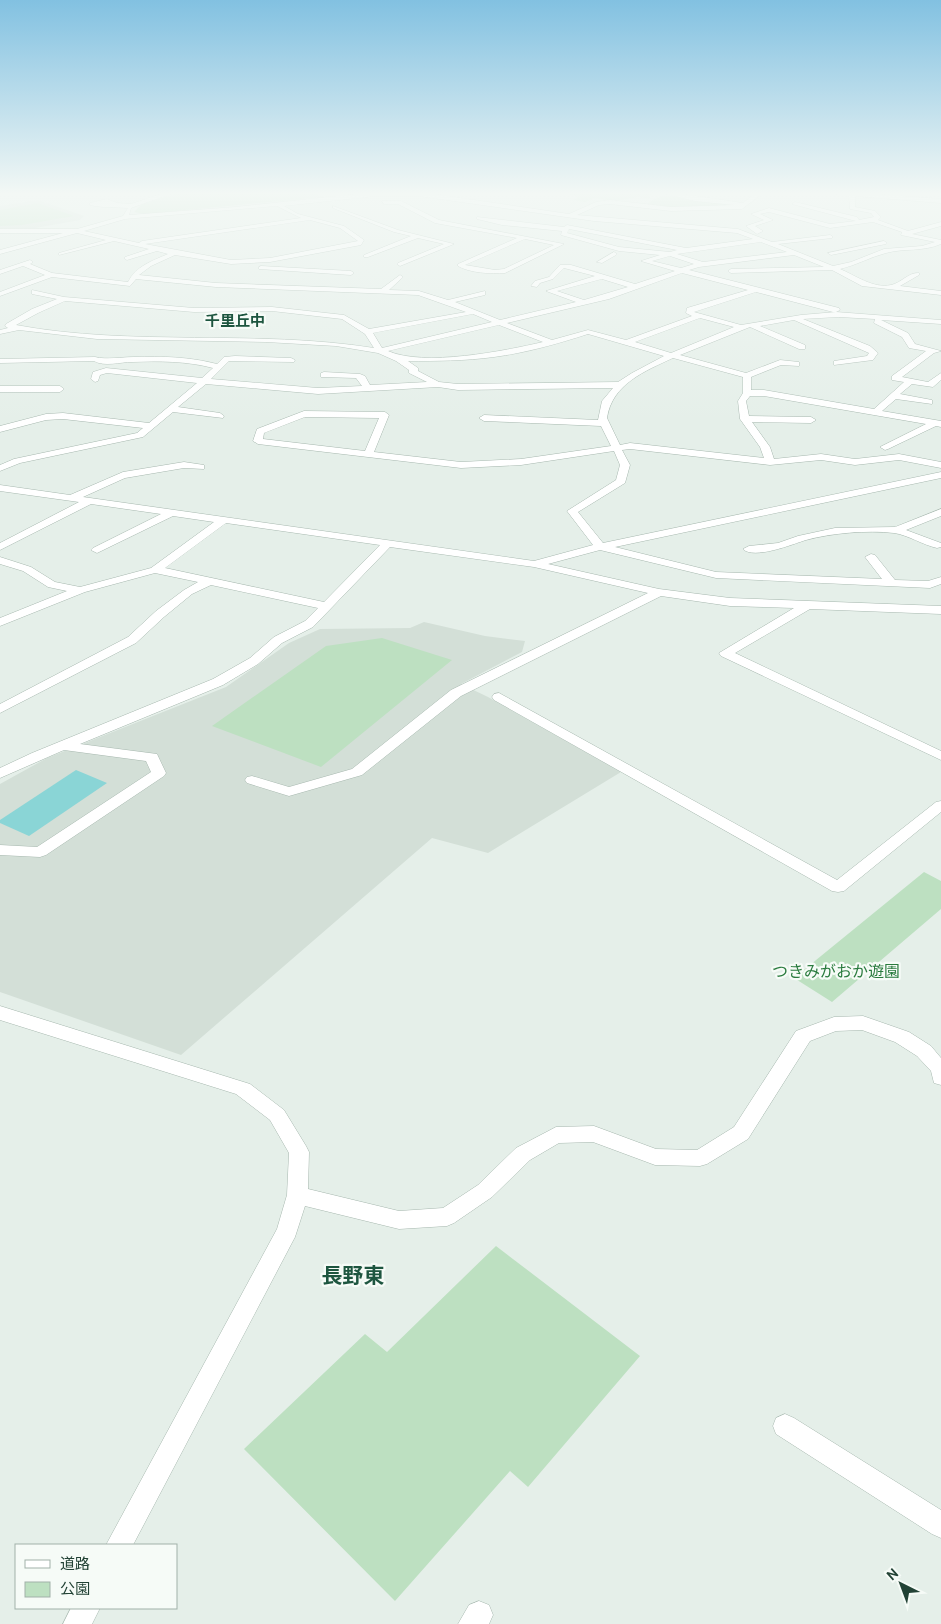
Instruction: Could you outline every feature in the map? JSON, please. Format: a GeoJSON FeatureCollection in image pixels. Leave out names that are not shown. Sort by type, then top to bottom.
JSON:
{"type":"FeatureCollection","features":[{"type":"Feature","properties":{"kind":"street"},"geometry":{"type":"LineString","coordinates":[[39,269],[51,275],[128,286],[216,285],[419,293],[448,302],[549,342]]}},
{"type":"Feature","properties":{"kind":"street"},"geometry":{"type":"LineString","coordinates":[[105,302],[128,286],[143,269]]}},
{"type":"Feature","properties":{"kind":"street"},"geometry":{"type":"LineString","coordinates":[[281,269],[351,273]]}},
{"type":"Feature","properties":{"kind":"street"},"geometry":{"type":"LineString","coordinates":[[474,269],[495,272],[510,269]]}},
{"type":"Feature","properties":{"kind":"street"},"geometry":{"type":"LineString","coordinates":[[527,281],[536,284],[551,278],[559,269]]}},
{"type":"Feature","properties":{"kind":"street"},"geometry":{"type":"LineString","coordinates":[[579,269],[633,286]]}},
{"type":"Feature","properties":{"kind":"street"},"geometry":{"type":"LineString","coordinates":[[671,269],[852,314],[875,318],[941,322]]}},
{"type":"Feature","properties":{"kind":"street"},"geometry":{"type":"LineString","coordinates":[[380,351],[606,297],[633,286],[689,269]]}},
{"type":"Feature","properties":{"kind":"street"},"geometry":{"type":"LineString","coordinates":[[720,269],[728,271],[774,269]]}},
{"type":"Feature","properties":{"kind":"street"},"geometry":{"type":"LineString","coordinates":[[837,269],[862,284],[941,293]]}},
{"type":"Feature","properties":{"kind":"street"},"geometry":{"type":"LineString","coordinates":[[292,276],[299,270]]}},
{"type":"Feature","properties":{"kind":"street"},"geometry":{"type":"LineString","coordinates":[[893,287],[917,274]]}},
{"type":"Feature","properties":{"kind":"street"},"geometry":{"type":"LineString","coordinates":[[0,294],[51,275]]}},
{"type":"Feature","properties":{"kind":"street"},"geometry":{"type":"LineString","coordinates":[[583,302],[550,291],[604,276]]}},
{"type":"Feature","properties":{"kind":"street"},"geometry":{"type":"LineString","coordinates":[[384,291],[400,277]]}},
{"type":"Feature","properties":{"kind":"street"},"geometry":{"type":"LineString","coordinates":[[270,293],[284,281]]}},
{"type":"Feature","properties":{"kind":"street"},"geometry":{"type":"LineString","coordinates":[[326,289],[333,283]]}},
{"type":"Feature","properties":{"kind":"street"},"geometry":{"type":"LineString","coordinates":[[741,327],[698,316],[690,313],[690,310],[756,290]]}},
{"type":"Feature","properties":{"kind":"street"},"geometry":{"type":"LineString","coordinates":[[34,292],[64,300],[194,310],[272,310],[344,316],[368,332],[380,351]]}},
{"type":"Feature","properties":{"kind":"street"},"geometry":{"type":"LineString","coordinates":[[448,302],[482,293]]}},
{"type":"Feature","properties":{"kind":"street"},"geometry":{"type":"LineString","coordinates":[[250,310],[263,298]]}},
{"type":"Feature","properties":{"kind":"street"},"geometry":{"type":"LineString","coordinates":[[64,300],[35,311],[9,326],[96,337],[266,340],[336,344],[380,351],[399,359],[415,370],[412,371],[438,384]]}},
{"type":"Feature","properties":{"kind":"street"},"geometry":{"type":"LineString","coordinates":[[368,332],[402,324],[451,318],[473,312]]}},
{"type":"Feature","properties":{"kind":"street"},"geometry":{"type":"LineString","coordinates":[[852,314],[796,318],[741,327],[645,369],[619,385],[607,398],[602,418],[626,465],[621,481],[572,511],[600,547],[716,575],[930,585],[941,580]]}},
{"type":"Feature","properties":{"kind":"street"},"geometry":{"type":"LineString","coordinates":[[626,342],[698,316]]}},
{"type":"Feature","properties":{"kind":"street"},"geometry":{"type":"LineString","coordinates":[[796,318],[867,348],[874,353],[870,358],[836,363]]}},
{"type":"Feature","properties":{"kind":"street"},"geometry":{"type":"LineString","coordinates":[[875,318],[879,323],[905,335],[912,346],[937,351]]}},
{"type":"Feature","properties":{"kind":"street"},"geometry":{"type":"LineString","coordinates":[[751,325],[802,347]]}},
{"type":"Feature","properties":{"kind":"street"},"geometry":{"type":"LineString","coordinates":[[0,332],[19,328]]}},
{"type":"Feature","properties":{"kind":"street"},"geometry":{"type":"LineString","coordinates":[[399,359],[444,359],[494,355],[588,332],[746,376],[780,362],[796,364]]}},
{"type":"Feature","properties":{"kind":"street"},"geometry":{"type":"LineString","coordinates":[[937,351],[895,378],[930,384],[941,376]]}},
{"type":"Feature","properties":{"kind":"street"},"geometry":{"type":"LineString","coordinates":[[0,468],[17,461],[140,435],[228,359],[234,356],[275,362],[292,360]]}},
{"type":"Feature","properties":{"kind":"street"},"geometry":{"type":"LineString","coordinates":[[0,361],[94,359],[104,366],[204,380],[318,391],[438,384],[458,387],[619,385]]}},
{"type":"Feature","properties":{"kind":"street"},"geometry":{"type":"LineString","coordinates":[[95,379],[96,374],[104,366],[165,360],[211,363],[219,367]]}},
{"type":"Feature","properties":{"kind":"street"},"geometry":{"type":"LineString","coordinates":[[324,375],[357,376],[362,378],[367,388]]}},
{"type":"Feature","properties":{"kind":"street"},"geometry":{"type":"LineString","coordinates":[[746,376],[747,393],[742,401],[745,419],[765,447],[770,462]]}},
{"type":"Feature","properties":{"kind":"street"},"geometry":{"type":"LineString","coordinates":[[876,412],[910,381]]}},
{"type":"Feature","properties":{"kind":"street"},"geometry":{"type":"LineString","coordinates":[[470,398],[476,392],[476,387]]}},
{"type":"Feature","properties":{"kind":"street"},"geometry":{"type":"LineString","coordinates":[[5,392],[53,391]]}},
{"type":"Feature","properties":{"kind":"street"},"geometry":{"type":"LineString","coordinates":[[747,393],[764,393],[938,424]]}},
{"type":"Feature","properties":{"kind":"street"},"geometry":{"type":"LineString","coordinates":[[894,396],[929,402]]}},
{"type":"Feature","properties":{"kind":"street"},"geometry":{"type":"LineString","coordinates":[[171,409],[220,416]]}},
{"type":"Feature","properties":{"kind":"street"},"geometry":{"type":"LineString","coordinates":[[368,455],[384,415],[304,414],[260,431],[258,441],[368,455],[461,465],[520,462],[630,446],[770,462],[821,457],[854,462],[899,458],[941,465]]}},
{"type":"Feature","properties":{"kind":"street"},"geometry":{"type":"LineString","coordinates":[[0,429],[46,417],[63,416],[151,426]]}},
{"type":"Feature","properties":{"kind":"street"},"geometry":{"type":"LineString","coordinates":[[484,418],[604,423]]}},
{"type":"Feature","properties":{"kind":"street"},"geometry":{"type":"LineString","coordinates":[[745,419],[811,420]]}},
{"type":"Feature","properties":{"kind":"street"},"geometry":{"type":"LineString","coordinates":[[885,447],[938,424]]}},
{"type":"Feature","properties":{"kind":"street"},"geometry":{"type":"LineString","coordinates":[[72,498],[122,476],[184,465],[201,467]]}},
{"type":"Feature","properties":{"kind":"street"},"geometry":{"type":"LineString","coordinates":[[534,564],[600,547],[941,475]]}},
{"type":"Feature","properties":{"kind":"street"},"geometry":{"type":"LineString","coordinates":[[0,488],[534,564],[659,592],[730,602],[941,610]]}},
{"type":"Feature","properties":{"kind":"street"},"geometry":{"type":"LineString","coordinates":[[0,547],[89,501]]}},
{"type":"Feature","properties":{"kind":"street"},"geometry":{"type":"LineString","coordinates":[[97,550],[173,512]]}},
{"type":"Feature","properties":{"kind":"street"},"geometry":{"type":"LineString","coordinates":[[748,549],[780,546],[802,538],[835,531],[896,530],[941,512]]}},
{"type":"Feature","properties":{"kind":"street"},"geometry":{"type":"LineString","coordinates":[[0,622],[81,590],[155,570],[225,519]]}},
{"type":"Feature","properties":{"kind":"street"},"geometry":{"type":"LineString","coordinates":[[896,530],[937,545]]}},
{"type":"Feature","properties":{"kind":"street"},"geometry":{"type":"LineString","coordinates":[[0,774],[37,756],[218,682],[254,661],[278,640],[309,624],[389,542]]}},
{"type":"Feature","properties":{"kind":"street"},"geometry":{"type":"LineString","coordinates":[[870,558],[891,583]]}},
{"type":"Feature","properties":{"kind":"street"},"geometry":{"type":"LineString","coordinates":[[0,560],[27,569],[52,585],[81,590]]}},
{"type":"Feature","properties":{"kind":"street"},"geometry":{"type":"LineString","coordinates":[[155,570],[288,600],[328,606]]}},
{"type":"Feature","properties":{"kind":"street"},"geometry":{"type":"LineString","coordinates":[[0,709],[132,640],[181,597],[209,581]]}},
{"type":"Feature","properties":{"kind":"street"},"geometry":{"type":"LineString","coordinates":[[252,780],[290,792],[357,772],[456,693],[659,592]]}},
{"type":"Feature","properties":{"kind":"street"},"geometry":{"type":"LineString","coordinates":[[808,605],[725,654],[941,756]]}},
{"type":"Feature","properties":{"kind":"street"},"geometry":{"type":"LineString","coordinates":[[499,697],[838,886],[941,805]]}},
{"type":"Feature","properties":{"kind":"street"},"geometry":{"type":"LineString","coordinates":[[0,850],[40,852],[159,773],[152,757],[64,746]]}},
{"type":"Feature","properties":{"kind":"street"},"geometry":{"type":"LineString","coordinates":[[0,1013],[243,1089],[277,1115],[300,1152],[298,1195],[287,1231],[120,1544]]}},
{"type":"Feature","properties":{"kind":"street"},"geometry":{"type":"LineString","coordinates":[[298,1195],[399,1220],[447,1217],[485,1191],[523,1154],[556,1135],[594,1134],[655,1157],[700,1158],[741,1133],[803,1036],[834,1024],[863,1023],[902,1037],[924,1051],[941,1072]]}},
{"type":"Feature","properties":{"kind":"street"},"geometry":{"type":"LineString","coordinates":[[785,1426],[941,1525]]}},
{"type":"Feature","properties":{"kind":"street"},"geometry":{"type":"LineString","coordinates":[[77,1624],[85,1609]]}},
{"type":"Feature","properties":{"kind":"shaded area"},"geometry":{"type":"Polygon","coordinates":[[[424,622],[485,636],[525,641],[522,652],[461,684],[488,697],[621,772],[488,853],[432,838],[181,1055],[0,992],[0,784],[47,758],[226,687],[289,643],[320,629],[410,628],[424,622]]]}},
{"type":"Feature","properties":{"kind":"green space"},"geometry":{"type":"Polygon","coordinates":[[[382,638],[452,660],[321,767],[212,726],[326,646],[382,638]]]}},
{"type":"Feature","properties":{"kind":"green space","name":"つきみがおか遊園"},"geometry":{"type":"Polygon","coordinates":[[[924,872],[941,881],[941,909],[832,1002],[794,978],[924,872]]]}},
{"type":"Feature","properties":{"kind":"green space"},"geometry":{"type":"Polygon","coordinates":[[[496,1246],[640,1356],[528,1487],[510,1471],[395,1601],[244,1449],[365,1334],[387,1352],[496,1246]]]}},
{"type":"Feature","properties":{"kind":"water"},"geometry":{"type":"Polygon","coordinates":[[[76,770],[107,783],[29,836],[0,823],[0,820],[76,770]]]}},
{"type":"Feature","properties":{"kind":"district","name":"千里丘中"},"geometry":{"type":"Point","coordinates":[235,321]}},
{"type":"Feature","properties":{"kind":"district","name":"長野東"},"geometry":{"type":"Point","coordinates":[353,1276]}}]}
